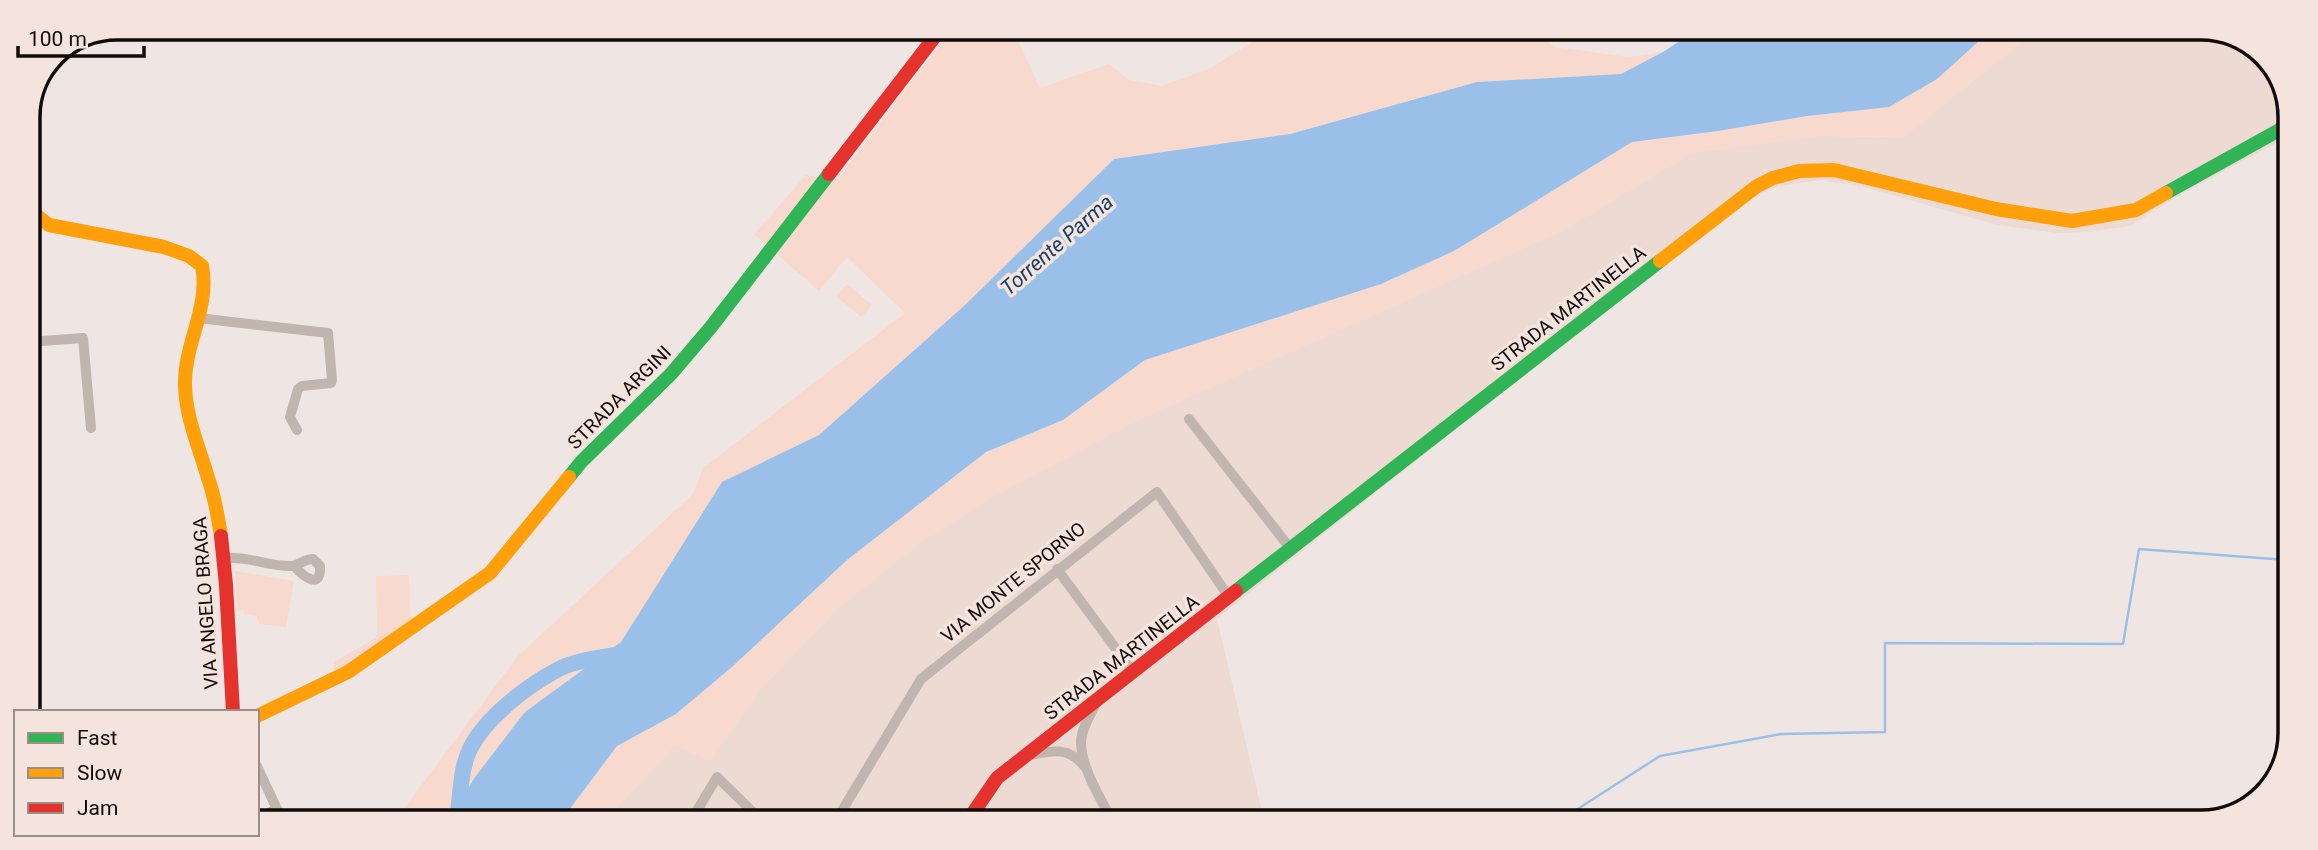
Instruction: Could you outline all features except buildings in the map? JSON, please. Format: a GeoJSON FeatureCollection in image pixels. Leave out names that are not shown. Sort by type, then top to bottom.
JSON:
{"type":"FeatureCollection","features":[{"type":"Feature","properties":{"kind":"street","name":"STRADA ARGINI"},"geometry":{"type":"LineString","coordinates":[[259,715],[348,672],[493,570],[580,462],[671,374],[711,327],[932,40]]}},
{"type":"Feature","properties":{"kind":"street","name":"STRADA MARTINELLA"},"geometry":{"type":"LineString","coordinates":[[975,810],[997,778],[1757,186],[1773,178],[1799,171],[1834,170],[1996,209],[2072,221],[2136,210],[2278,131]]}},
{"type":"Feature","properties":{"kind":"street","name":"VIA ANGELO BRAGA"},"geometry":{"type":"LineString","coordinates":[[40,220],[49,225],[174,250],[193,258],[202,266],[205,279],[185,368],[186,397],[215,499],[224,558],[233,710]]}},
{"type":"Feature","properties":{"kind":"street"},"geometry":{"type":"LineString","coordinates":[[198,318],[328,333],[332,380],[331,383],[302,386],[298,389],[290,417],[297,430]]}},
{"type":"Feature","properties":{"kind":"street"},"geometry":{"type":"LineString","coordinates":[[40,341],[83,338],[90,428]]}},
{"type":"Feature","properties":{"kind":"street"},"geometry":{"type":"LineString","coordinates":[[1189,419],[1290,548]]}},
{"type":"Feature","properties":{"kind":"street","name":"VIA MONTE SPORNO"},"geometry":{"type":"LineString","coordinates":[[841,810],[920,679],[1157,492],[1229,597]]}},
{"type":"Feature","properties":{"kind":"street"},"geometry":{"type":"LineString","coordinates":[[224,558],[294,566]]}},
{"type":"Feature","properties":{"kind":"street"},"geometry":{"type":"LineString","coordinates":[[1057,569],[1133,672]]}},
{"type":"Feature","properties":{"kind":"street"},"geometry":{"type":"LineString","coordinates":[[1088,770],[1081,741],[1098,700]]}},
{"type":"Feature","properties":{"kind":"street"},"geometry":{"type":"LineString","coordinates":[[1061,727],[1081,741]]}},
{"type":"Feature","properties":{"kind":"street"},"geometry":{"type":"LineString","coordinates":[[1061,727],[1060,743],[1066,752]]}},
{"type":"Feature","properties":{"kind":"street"},"geometry":{"type":"LineString","coordinates":[[1024,757],[1045,752],[1066,752],[1078,757],[1088,770],[1107,810]]}},
{"type":"Feature","properties":{"kind":"street"},"geometry":{"type":"LineString","coordinates":[[259,770],[278,810]]}},
{"type":"Feature","properties":{"kind":"street"},"geometry":{"type":"LineString","coordinates":[[697,810],[717,777],[751,810]]}},
{"type":"Feature","properties":{"kind":"shaded area"},"geometry":{"type":"Polygon","coordinates":[[[945,40],[1018,40],[1040,88],[1109,64],[1129,80],[1162,86],[1211,68],[1255,40],[1545,40],[1555,47],[1629,57],[1663,52],[1621,74],[1477,82],[1289,134],[1114,159],[965,305],[819,435],[722,482],[621,642],[525,712],[475,777],[455,810],[403,810],[517,657],[693,494],[703,468],[905,313],[847,257],[819,291],[754,234],[806,175],[837,180],[945,40]]]}},
{"type":"Feature","properties":{"kind":"shaded area"},"geometry":{"type":"Polygon","coordinates":[[[1981,40],[2023,40],[1904,137],[1817,136],[1692,153],[1564,230],[1142,418],[990,498],[920,543],[838,608],[759,691],[710,761],[675,745],[614,810],[569,810],[617,746],[676,714],[733,666],[847,560],[986,452],[1063,420],[1145,360],[1381,284],[1454,251],[1632,142],[1807,116],[1971,49],[1981,40]]]}},
{"type":"Feature","properties":{"kind":"shaded area"},"geometry":{"type":"Polygon","coordinates":[[[2023,40],[2201,40],[2226,44],[2248,56],[2262,70],[2274,92],[2278,112],[2278,142],[2183,193],[2130,226],[2058,233],[1997,225],[1864,187],[1821,180],[1775,187],[1735,207],[1217,619],[1262,810],[614,810],[675,745],[710,761],[759,691],[838,608],[920,543],[990,498],[1142,418],[1564,230],[1692,153],[1817,136],[1904,137],[2023,40]]]}},
{"type":"Feature","properties":{"kind":"shaded area"},"geometry":{"type":"Polygon","coordinates":[[[847,284],[872,305],[861,317],[836,296],[847,284]]]}},
{"type":"Feature","properties":{"kind":"shaded area"},"geometry":{"type":"Polygon","coordinates":[[[235,571],[294,581],[286,627],[259,624],[257,616],[244,614],[243,610],[237,611],[235,571]]]}},
{"type":"Feature","properties":{"kind":"shaded area"},"geometry":{"type":"Polygon","coordinates":[[[409,575],[411,623],[339,671],[334,671],[334,662],[377,637],[376,576],[409,575]]]}},
{"type":"Feature","properties":{"kind":"water"},"geometry":{"type":"Polygon","coordinates":[[[1681,40],[1980,40],[1937,79],[1889,107],[1807,116],[1632,142],[1454,251],[1381,284],[1145,360],[1063,420],[986,452],[847,560],[733,666],[676,714],[617,746],[569,810],[455,810],[475,777],[525,712],[621,642],[722,482],[819,435],[965,305],[1114,159],[1290,134],[1477,82],[1621,74],[1681,40]]]}},
{"type":"Feature","properties":{"kind":"waterway"},"geometry":{"type":"LineString","coordinates":[[1576,810],[1660,756],[1781,734],[1885,732],[1885,643],[2123,644],[2139,549],[2278,559]]}},
{"type":"Feature","properties":{"kind":"waterway","name":"Torrente Parma"},"geometry":{"type":"LineString","coordinates":[[458,810],[470,749],[496,715],[520,694],[557,670],[620,654]]}},
{"type":"Feature","properties":{"kind":"traffic: fast"},"geometry":{"type":"LineString","coordinates":[[2166,193],[2278,131]]}},
{"type":"Feature","properties":{"kind":"traffic: fast"},"geometry":{"type":"LineString","coordinates":[[569,477],[671,374],[711,327],[829,174]]}},
{"type":"Feature","properties":{"kind":"traffic: fast"},"geometry":{"type":"LineString","coordinates":[[1236,591],[1660,261]]}},
{"type":"Feature","properties":{"kind":"traffic: slow"},"geometry":{"type":"LineString","coordinates":[[1660,261],[1757,186],[1773,178],[1799,171],[1834,170],[1996,209],[2072,221],[2136,210],[2166,193]]}},
{"type":"Feature","properties":{"kind":"traffic: slow"},"geometry":{"type":"LineString","coordinates":[[40,218],[49,225],[164,247],[189,256],[202,266],[203,296],[189,353],[185,383],[187,407],[214,500],[221,536]]}},
{"type":"Feature","properties":{"kind":"traffic: slow"},"geometry":{"type":"LineString","coordinates":[[259,715],[348,672],[490,573],[569,477]]}},
{"type":"Feature","properties":{"kind":"traffic: jam"},"geometry":{"type":"LineString","coordinates":[[829,174],[932,40]]}},
{"type":"Feature","properties":{"kind":"traffic: jam"},"geometry":{"type":"LineString","coordinates":[[221,536],[233,710]]}},
{"type":"Feature","properties":{"kind":"traffic: jam"},"geometry":{"type":"LineString","coordinates":[[975,810],[997,778],[1236,591]]}}]}
